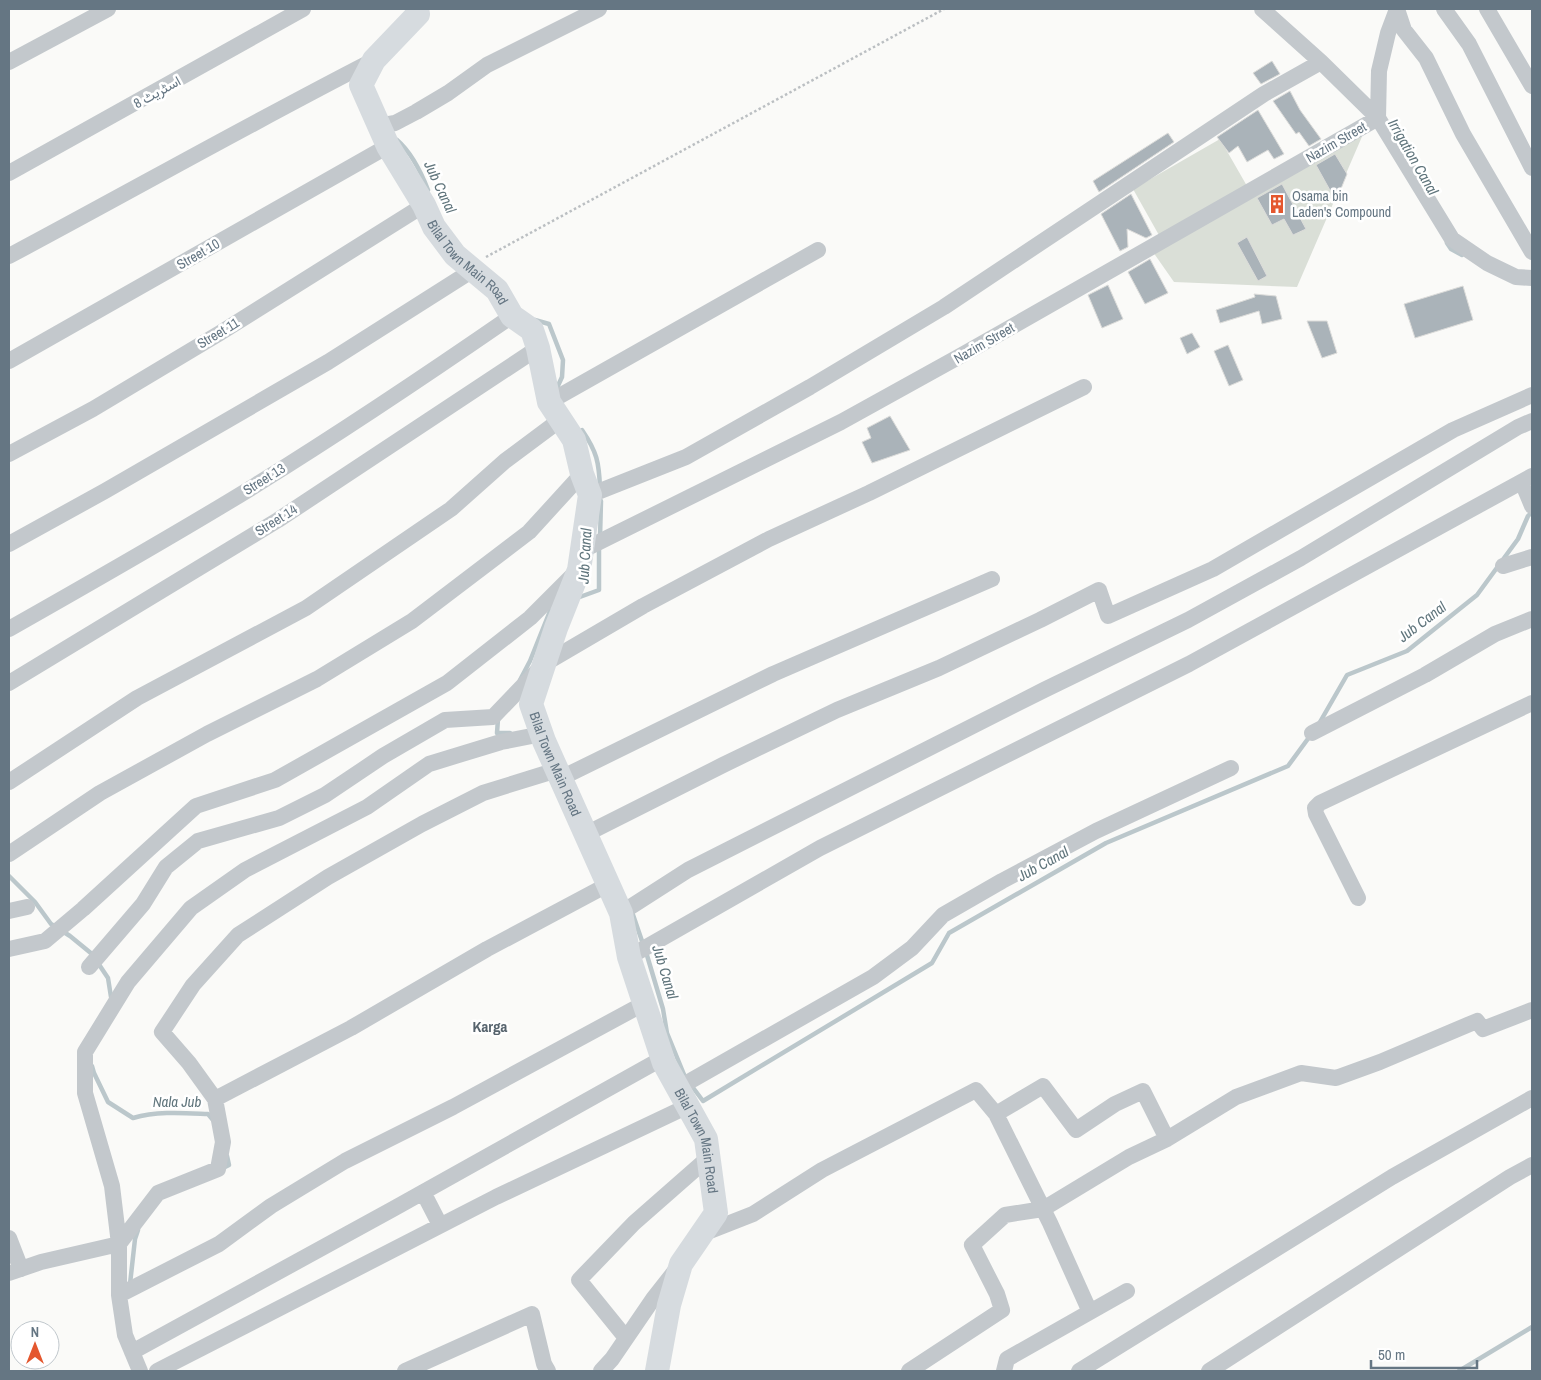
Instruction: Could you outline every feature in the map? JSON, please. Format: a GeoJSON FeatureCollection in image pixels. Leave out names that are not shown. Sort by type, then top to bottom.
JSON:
{"type":"FeatureCollection","features":[{"type":"Feature","properties":{"kind":"street"},"geometry":{"type":"LineString","coordinates":[[9,62],[108,9]]}},
{"type":"Feature","properties":{"kind":"street","name":"اسٹریٹ 8"},"geometry":{"type":"LineString","coordinates":[[9,173],[303,9]]}},
{"type":"Feature","properties":{"kind":"street","name":"Street 10"},"geometry":{"type":"LineString","coordinates":[[9,362],[383,136],[395,123],[448,93],[487,65],[600,9]]}},
{"type":"Feature","properties":{"kind":"street"},"geometry":{"type":"LineString","coordinates":[[1262,9],[1321,62],[1378,118],[1452,239],[1495,267],[1516,277],[1532,278]]}},
{"type":"Feature","properties":{"kind":"street"},"geometry":{"type":"LineString","coordinates":[[1378,118],[1380,71],[1388,33],[1397,9]]}},
{"type":"Feature","properties":{"kind":"street"},"geometry":{"type":"LineString","coordinates":[[1397,9],[1404,30],[1426,58],[1463,134],[1532,252]]}},
{"type":"Feature","properties":{"kind":"street"},"geometry":{"type":"LineString","coordinates":[[1444,9],[1469,44],[1532,168]]}},
{"type":"Feature","properties":{"kind":"street"},"geometry":{"type":"LineString","coordinates":[[1487,9],[1532,86]]}},
{"type":"Feature","properties":{"kind":"street","name":"Bilal Town Main Road"},"geometry":{"type":"LineString","coordinates":[[422,10],[374,60],[361,85],[383,136],[424,205],[434,227],[455,255],[497,290],[512,316],[532,330],[555,411],[574,440],[586,485],[580,560],[532,704],[559,774],[622,913],[630,958],[662,1058],[706,1139],[716,1213],[681,1264],[669,1305],[657,1371]]}},
{"type":"Feature","properties":{"kind":"street"},"geometry":{"type":"LineString","coordinates":[[9,256],[276,110],[374,60]]}},
{"type":"Feature","properties":{"kind":"street"},"geometry":{"type":"LineString","coordinates":[[9,854],[100,793],[207,734],[317,679],[412,621],[529,532],[586,485],[686,457],[810,387],[944,307],[1264,94],[1321,62]]}},
{"type":"Feature","properties":{"kind":"street","name":"Nazim Street"},"geometry":{"type":"LineString","coordinates":[[9,949],[45,941],[84,909],[196,806],[274,780],[447,683],[530,618],[580,560],[962,355],[1378,118]]}},
{"type":"Feature","properties":{"kind":"street","name":"Street 11"},"geometry":{"type":"LineString","coordinates":[[9,454],[93,409],[228,328],[424,205]]}},
{"type":"Feature","properties":{"kind":"street"},"geometry":{"type":"LineString","coordinates":[[9,782],[137,698],[306,608],[451,509],[505,461],[555,411],[818,250]]}},
{"type":"Feature","properties":{"kind":"street"},"geometry":{"type":"LineString","coordinates":[[9,544],[105,491],[328,362],[471,269]]}},
{"type":"Feature","properties":{"kind":"street","name":"Street 13"},"geometry":{"type":"LineString","coordinates":[[9,629],[96,580],[257,484],[436,368],[512,316]]}},
{"type":"Feature","properties":{"kind":"street","name":"Street 14"},"geometry":{"type":"LineString","coordinates":[[9,683],[278,520],[538,348]]}},
{"type":"Feature","properties":{"kind":"street"},"geometry":{"type":"LineString","coordinates":[[89,967],[143,904],[166,867],[198,841],[279,818],[325,795],[383,756],[446,720],[493,718],[544,664],[643,606],[769,539],[1084,387]]}},
{"type":"Feature","properties":{"kind":"street"},"geometry":{"type":"LineString","coordinates":[[586,834],[837,710],[939,668],[1099,590],[1108,616],[1213,569],[1453,430],[1532,395]]}},
{"type":"Feature","properties":{"kind":"street"},"geometry":{"type":"LineString","coordinates":[[622,913],[688,870],[1035,694],[1188,620],[1301,558],[1518,427],[1532,422]]}},
{"type":"Feature","properties":{"kind":"street"},"geometry":{"type":"LineString","coordinates":[[630,958],[820,848],[1189,664],[1527,479],[1532,506]]}},
{"type":"Feature","properties":{"kind":"street"},"geometry":{"type":"LineString","coordinates":[[1503,566],[1532,558]]}},
{"type":"Feature","properties":{"kind":"street"},"geometry":{"type":"LineString","coordinates":[[9,1238],[15,1271],[41,1262],[119,1244],[158,1193],[218,1169],[222,1142],[215,1099],[189,1063],[162,1032],[193,985],[238,935],[328,878],[483,792],[559,774],[773,674],[992,579]]}},
{"type":"Feature","properties":{"kind":"street"},"geometry":{"type":"LineString","coordinates":[[1312,733],[1425,675],[1495,634],[1532,619]]}},
{"type":"Feature","properties":{"kind":"street"},"geometry":{"type":"LineString","coordinates":[[1358,898],[1316,814],[1315,808],[1320,803],[1532,703]]}},
{"type":"Feature","properties":{"kind":"street"},"geometry":{"type":"LineString","coordinates":[[140,1371],[125,1335],[120,1295],[119,1244],[112,1186],[85,1093],[85,1052],[128,982],[191,908],[245,870],[367,807],[429,764],[501,742],[542,734]]}},
{"type":"Feature","properties":{"kind":"street"},"geometry":{"type":"LineString","coordinates":[[157,1371],[496,1197],[683,1097],[873,976],[912,948],[942,915],[1002,880],[1096,831],[1231,768]]}},
{"type":"Feature","properties":{"kind":"street"},"geometry":{"type":"LineString","coordinates":[[215,1099],[351,1028],[486,950],[608,884]]}},
{"type":"Feature","properties":{"kind":"street"},"geometry":{"type":"LineString","coordinates":[[9,911],[27,907]]}},
{"type":"Feature","properties":{"kind":"street"},"geometry":{"type":"LineString","coordinates":[[120,1295],[219,1244],[271,1206],[345,1161],[453,1107],[644,1003]]}},
{"type":"Feature","properties":{"kind":"street"},"geometry":{"type":"LineString","coordinates":[[909,1371],[1002,1310],[997,1294],[972,1245],[1004,1215],[1043,1209],[1129,1157],[1167,1139],[1236,1097],[1301,1073],[1336,1078],[1380,1062],[1477,1021],[1483,1029],[1532,1010]]}},
{"type":"Feature","properties":{"kind":"street"},"geometry":{"type":"LineString","coordinates":[[132,1352],[662,1058]]}},
{"type":"Feature","properties":{"kind":"street"},"geometry":{"type":"LineString","coordinates":[[996,1114],[1043,1086],[1076,1130],[1115,1104],[1143,1091],[1167,1139]]}},
{"type":"Feature","properties":{"kind":"street"},"geometry":{"type":"LineString","coordinates":[[702,1234],[753,1214],[822,1170],[976,1090],[996,1114],[1043,1209],[1090,1312]]}},
{"type":"Feature","properties":{"kind":"street"},"geometry":{"type":"LineString","coordinates":[[1079,1371],[1392,1177],[1532,1098]]}},
{"type":"Feature","properties":{"kind":"street"},"geometry":{"type":"LineString","coordinates":[[626,1338],[579,1280],[634,1223],[708,1158]]}},
{"type":"Feature","properties":{"kind":"street"},"geometry":{"type":"LineString","coordinates":[[1209,1371],[1510,1177],[1532,1165]]}},
{"type":"Feature","properties":{"kind":"street"},"geometry":{"type":"LineString","coordinates":[[422,1192],[440,1225]]}},
{"type":"Feature","properties":{"kind":"street"},"geometry":{"type":"LineString","coordinates":[[601,1371],[612,1359],[653,1299],[681,1264]]}},
{"type":"Feature","properties":{"kind":"street"},"geometry":{"type":"LineString","coordinates":[[1004,1371],[1007,1359],[1127,1291]]}},
{"type":"Feature","properties":{"kind":"street"},"geometry":{"type":"LineString","coordinates":[[405,1371],[532,1314],[544,1364],[548,1371]]}},
{"type":"Feature","properties":{"kind":"path"},"geometry":{"type":"LineString","coordinates":[[471,269],[944,9]]}},
{"type":"Feature","properties":{"kind":"shaded area"},"geometry":{"type":"Polygon","coordinates":[[[1364,132],[1297,287],[1174,282],[1153,252],[1364,132]]]}},
{"type":"Feature","properties":{"kind":"shaded area"},"geometry":{"type":"Polygon","coordinates":[[[1220,139],[1247,186],[1160,237],[1133,189],[1220,139]]]}},
{"type":"Feature","properties":{"kind":"building"},"geometry":{"type":"Polygon","coordinates":[[[1272,61],[1280,74],[1261,84],[1253,73],[1272,61]]]}},
{"type":"Feature","properties":{"kind":"building"},"geometry":{"type":"Polygon","coordinates":[[[1290,91],[1300,110],[1321,139],[1309,146],[1299,132],[1296,134],[1273,101],[1290,91]]]}},
{"type":"Feature","properties":{"kind":"building"},"geometry":{"type":"Polygon","coordinates":[[[1258,110],[1284,154],[1274,159],[1268,150],[1247,162],[1238,146],[1229,153],[1217,137],[1258,110]]]}},
{"type":"Feature","properties":{"kind":"building"},"geometry":{"type":"Polygon","coordinates":[[[1168,133],[1174,142],[1099,192],[1093,181],[1168,133]]]}},
{"type":"Feature","properties":{"kind":"building"},"geometry":{"type":"Polygon","coordinates":[[[1335,154],[1347,174],[1336,201],[1316,165],[1335,154]]]}},
{"type":"Feature","properties":{"kind":"building","name":"Osama bin Laden's Compound"},"geometry":{"type":"Polygon","coordinates":[[[1282,184],[1306,229],[1293,235],[1284,219],[1272,225],[1257,198],[1282,184]]]}},
{"type":"Feature","properties":{"kind":"building"},"geometry":{"type":"Polygon","coordinates":[[[1131,194],[1152,235],[1146,238],[1127,229],[1128,247],[1120,251],[1101,214],[1131,194]]]}},
{"type":"Feature","properties":{"kind":"building"},"geometry":{"type":"Polygon","coordinates":[[[1247,237],[1267,276],[1258,281],[1237,243],[1247,237]]]}},
{"type":"Feature","properties":{"kind":"building"},"geometry":{"type":"Polygon","coordinates":[[[1150,259],[1168,293],[1145,304],[1128,272],[1150,259]]]}},
{"type":"Feature","properties":{"kind":"building"},"geometry":{"type":"Polygon","coordinates":[[[1108,285],[1123,319],[1102,328],[1088,295],[1108,285]]]}},
{"type":"Feature","properties":{"kind":"building"},"geometry":{"type":"Polygon","coordinates":[[[1463,286],[1473,320],[1415,338],[1404,304],[1463,286]]]}},
{"type":"Feature","properties":{"kind":"building"},"geometry":{"type":"Polygon","coordinates":[[[1254,294],[1276,296],[1282,319],[1262,324],[1259,311],[1220,323],[1216,310],[1255,297],[1254,294]]]}},
{"type":"Feature","properties":{"kind":"building"},"geometry":{"type":"Polygon","coordinates":[[[1307,321],[1327,321],[1337,353],[1322,358],[1307,321]]]}},
{"type":"Feature","properties":{"kind":"building"},"geometry":{"type":"Polygon","coordinates":[[[1192,333],[1200,347],[1187,354],[1180,338],[1192,333]]]}},
{"type":"Feature","properties":{"kind":"building"},"geometry":{"type":"Polygon","coordinates":[[[1228,345],[1243,380],[1229,386],[1214,351],[1228,345]]]}},
{"type":"Feature","properties":{"kind":"building"},"geometry":{"type":"Polygon","coordinates":[[[890,416],[910,450],[872,463],[862,442],[871,438],[867,428],[890,416]]]}},
{"type":"Feature","properties":{"kind":"waterway","name":"Jub Canal"},"geometry":{"type":"LineString","coordinates":[[397,140],[416,163],[428,190]]}},
{"type":"Feature","properties":{"kind":"waterway","name":"Irrigation Canal"},"geometry":{"type":"LineString","coordinates":[[1447,243],[1451,249],[1462,255]]}},
{"type":"Feature","properties":{"kind":"waterway","name":"Jub Canal"},"geometry":{"type":"LineString","coordinates":[[535,320],[549,324],[563,360],[562,377],[556,390]]}},
{"type":"Feature","properties":{"kind":"waterway","name":"Jub Canal"},"geometry":{"type":"LineString","coordinates":[[582,430],[596,458],[600,488]]}},
{"type":"Feature","properties":{"kind":"waterway","name":"Jub Canal"},"geometry":{"type":"LineString","coordinates":[[600,538],[601,501]]}},
{"type":"Feature","properties":{"kind":"waterway","name":"Jub Canal"},"geometry":{"type":"LineString","coordinates":[[1320,722],[1347,675],[1407,651],[1477,595],[1518,539],[1528,516],[1532,512]]}},
{"type":"Feature","properties":{"kind":"waterway","name":"Jub Canal"},"geometry":{"type":"LineString","coordinates":[[577,598],[599,590],[599,546]]}},
{"type":"Feature","properties":{"kind":"waterway","name":"Jub Canal"},"geometry":{"type":"LineString","coordinates":[[520,680],[530,661],[550,611],[554,609]]}},
{"type":"Feature","properties":{"kind":"waterway","name":"Jub Canal"},"geometry":{"type":"LineString","coordinates":[[498,719],[497,733],[510,733]]}},
{"type":"Feature","properties":{"kind":"waterway","name":"Jub Canal"},"geometry":{"type":"LineString","coordinates":[[646,952],[663,1009],[667,1033],[685,1077],[703,1101],[932,963],[949,933],[1106,843],[1288,766],[1310,736]]}},
{"type":"Feature","properties":{"kind":"waterway","name":"Nala Jub"},"geometry":{"type":"LineString","coordinates":[[9,876],[35,902],[51,924],[70,936],[92,954],[108,978],[111,997]]}},
{"type":"Feature","properties":{"kind":"waterway","name":"Jub Canal"},"geometry":{"type":"LineString","coordinates":[[631,909],[643,944]]}},
{"type":"Feature","properties":{"kind":"waterway","name":"Nala Jub"},"geometry":{"type":"LineString","coordinates":[[92,1066],[108,1102],[133,1118],[161,1113],[180,1113],[208,1114],[213,1120]]}},
{"type":"Feature","properties":{"kind":"waterway","name":"Nala Jub"},"geometry":{"type":"LineString","coordinates":[[221,1169],[229,1165],[227,1156]]}},
{"type":"Feature","properties":{"kind":"waterway","name":"Nala Jub"},"geometry":{"type":"LineString","coordinates":[[130,1284],[135,1239],[138,1230]]}},
{"type":"Feature","properties":{"kind":"waterway"},"geometry":{"type":"LineString","coordinates":[[1459,1371],[1532,1327]]}},
{"type":"Feature","properties":{"kind":"place","name":"Osama bin Laden's Compound"},"geometry":{"type":"Point","coordinates":[1277,204]}},
{"type":"Feature","properties":{"kind":"district","name":"Karga"},"geometry":{"type":"Point","coordinates":[490,1027]}}]}
